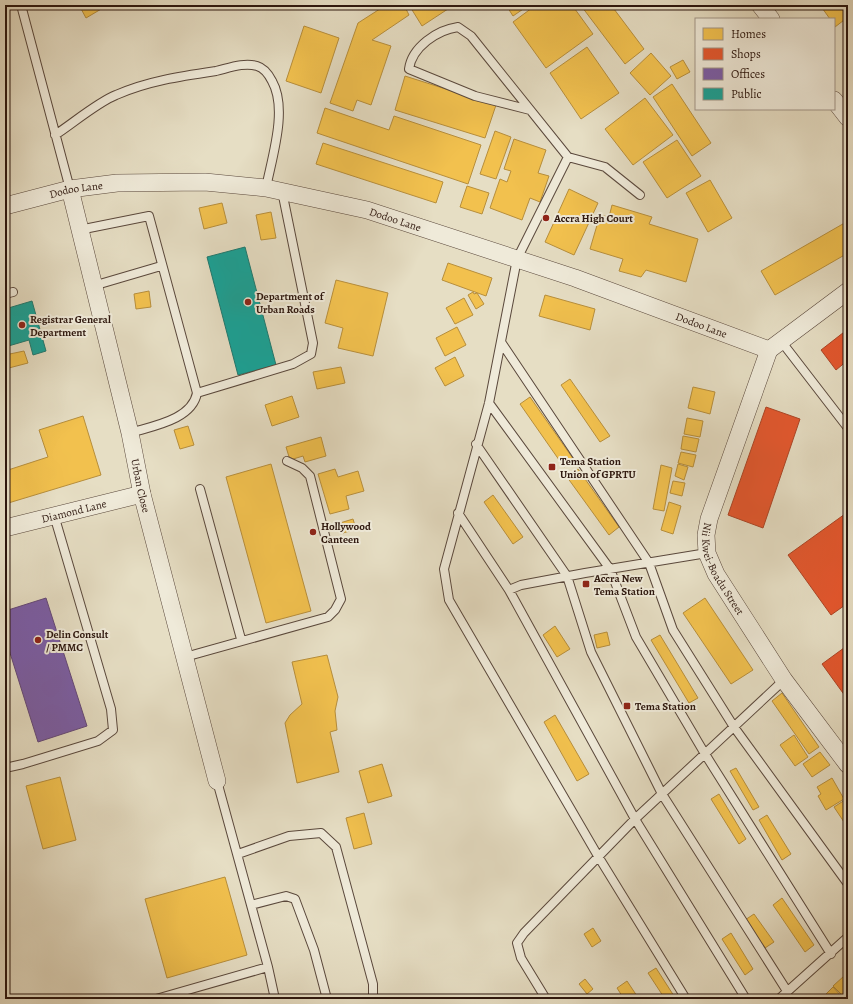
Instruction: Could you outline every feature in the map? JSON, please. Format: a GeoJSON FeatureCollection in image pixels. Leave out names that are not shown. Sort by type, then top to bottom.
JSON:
{"type":"FeatureCollection","features":[{"type":"Feature","properties":{"kind":"street"},"geometry":{"type":"LineString","coordinates":[[760,5],[770,18]]}},
{"type":"Feature","properties":{"kind":"street"},"geometry":{"type":"LineString","coordinates":[[835,101],[848,118]]}},
{"type":"Feature","properties":{"kind":"street","name":"Dodoo Lane"},"geometry":{"type":"LineString","coordinates":[[5,206],[70,189],[117,183],[205,182],[274,189],[367,210],[775,345]]}},
{"type":"Feature","properties":{"kind":"street","name":"Urban Close"},"geometry":{"type":"LineString","coordinates":[[70,189],[130,433],[142,494],[217,781]]}},
{"type":"Feature","properties":{"kind":"street"},"geometry":{"type":"LineString","coordinates":[[775,345],[848,291]]}},
{"type":"Feature","properties":{"kind":"street","name":"Nii Kwei-Boadu Street"},"geometry":{"type":"LineString","coordinates":[[775,345],[709,519],[706,535],[707,553],[716,574],[784,680],[848,765]]}},
{"type":"Feature","properties":{"kind":"street","name":"Diamond Lane"},"geometry":{"type":"LineString","coordinates":[[5,528],[142,494]]}},
{"type":"Feature","properties":{"kind":"lane"},"geometry":{"type":"LineString","coordinates":[[21,5],[70,189]]}},
{"type":"Feature","properties":{"kind":"lane"},"geometry":{"type":"LineString","coordinates":[[530,110],[475,96],[409,69],[410,60],[431,37],[446,29],[458,28],[471,36],[530,110],[568,158],[605,167],[640,195]]}},
{"type":"Feature","properties":{"kind":"lane"},"geometry":{"type":"LineString","coordinates":[[55,135],[114,95],[178,77],[245,65],[258,67],[268,73],[272,80],[276,89],[279,114],[274,189],[313,343],[311,354],[293,364],[197,393]]}},
{"type":"Feature","properties":{"kind":"lane"},"geometry":{"type":"LineString","coordinates":[[568,158],[517,259],[489,403],[476,444],[444,569],[449,600],[598,856],[686,999]]}},
{"type":"Feature","properties":{"kind":"lane"},"geometry":{"type":"LineString","coordinates":[[80,230],[149,216],[197,393],[192,406],[183,413],[170,420],[130,433]]}},
{"type":"Feature","properties":{"kind":"lane"},"geometry":{"type":"LineString","coordinates":[[93,286],[162,266]]}},
{"type":"Feature","properties":{"kind":"lane"},"geometry":{"type":"LineString","coordinates":[[501,342],[649,563],[673,630],[734,727],[848,884]]}},
{"type":"Feature","properties":{"kind":"lane"},"geometry":{"type":"LineString","coordinates":[[775,345],[848,428]]}},
{"type":"Feature","properties":{"kind":"lane"},"geometry":{"type":"LineString","coordinates":[[489,403],[610,569],[636,637],[705,754],[830,954]]}},
{"type":"Feature","properties":{"kind":"lane"},"geometry":{"type":"LineString","coordinates":[[476,444],[567,576],[591,652],[662,794],[787,991]]}},
{"type":"Feature","properties":{"kind":"lane"},"geometry":{"type":"LineString","coordinates":[[185,657],[241,640],[328,617],[336,610],[341,599],[310,476],[302,468],[287,462]]}},
{"type":"Feature","properties":{"kind":"lane"},"geometry":{"type":"LineString","coordinates":[[200,489],[241,640]]}},
{"type":"Feature","properties":{"kind":"lane"},"geometry":{"type":"LineString","coordinates":[[458,513],[509,590],[635,819],[746,999]]}},
{"type":"Feature","properties":{"kind":"lane"},"geometry":{"type":"LineString","coordinates":[[5,768],[98,741],[113,730],[111,709],[54,515]]}},
{"type":"Feature","properties":{"kind":"lane"},"geometry":{"type":"LineString","coordinates":[[509,590],[521,585],[567,576],[707,553]]}},
{"type":"Feature","properties":{"kind":"lane"},"geometry":{"type":"LineString","coordinates":[[546,999],[521,958],[517,943],[524,933],[635,819],[784,680]]}},
{"type":"Feature","properties":{"kind":"lane"},"geometry":{"type":"LineString","coordinates":[[217,781],[268,966],[275,999]]}},
{"type":"Feature","properties":{"kind":"lane"},"geometry":{"type":"LineString","coordinates":[[238,854],[289,836],[321,832],[336,847],[373,984],[373,999]]}},
{"type":"Feature","properties":{"kind":"lane"},"geometry":{"type":"LineString","coordinates":[[251,905],[286,896],[295,899],[314,950],[327,999]]}},
{"type":"Feature","properties":{"kind":"lane"},"geometry":{"type":"LineString","coordinates":[[779,999],[848,938]]}},
{"type":"Feature","properties":{"kind":"lane"},"geometry":{"type":"LineString","coordinates":[[156,999],[268,966]]}},
{"type":"Feature","properties":{"kind":"building: Homes"},"geometry":{"type":"Polygon","coordinates":[[[79,5],[108,5],[86,18],[79,5]]]}},
{"type":"Feature","properties":{"kind":"building: Homes"},"geometry":{"type":"Polygon","coordinates":[[[386,5],[404,5],[409,15],[372,40],[391,46],[371,105],[357,100],[353,111],[330,103],[358,23],[386,5]]]}},
{"type":"Feature","properties":{"kind":"building: Homes"},"geometry":{"type":"Polygon","coordinates":[[[409,5],[454,5],[422,26],[409,5]]]}},
{"type":"Feature","properties":{"kind":"building: Homes"},"geometry":{"type":"Polygon","coordinates":[[[506,5],[529,5],[513,16],[506,5]]]}},
{"type":"Feature","properties":{"kind":"building: Homes"},"geometry":{"type":"Polygon","coordinates":[[[536,5],[572,5],[593,34],[546,68],[513,22],[536,5]]]}},
{"type":"Feature","properties":{"kind":"building: Homes"},"geometry":{"type":"Polygon","coordinates":[[[584,5],[611,5],[644,49],[625,64],[582,7],[584,5]]]}},
{"type":"Feature","properties":{"kind":"building: Homes"},"geometry":{"type":"Polygon","coordinates":[[[820,5],[847,5],[848,17],[835,27],[835,18],[829,18],[820,5]]]}},
{"type":"Feature","properties":{"kind":"building: Homes"},"geometry":{"type":"Polygon","coordinates":[[[304,26],[339,38],[321,93],[286,81],[304,26]]]}},
{"type":"Feature","properties":{"kind":"building: Homes"},"geometry":{"type":"Polygon","coordinates":[[[587,47],[619,93],[581,119],[550,73],[587,47]]]}},
{"type":"Feature","properties":{"kind":"building: Homes"},"geometry":{"type":"Polygon","coordinates":[[[651,53],[671,76],[650,95],[630,73],[651,53]]]}},
{"type":"Feature","properties":{"kind":"building: Homes"},"geometry":{"type":"Polygon","coordinates":[[[683,60],[690,72],[677,79],[670,67],[683,60]]]}},
{"type":"Feature","properties":{"kind":"building: Homes"},"geometry":{"type":"Polygon","coordinates":[[[405,76],[496,105],[485,138],[395,110],[405,76]]]}},
{"type":"Feature","properties":{"kind":"building: Homes"},"geometry":{"type":"Polygon","coordinates":[[[672,84],[711,143],[692,156],[653,97],[672,84]]]}},
{"type":"Feature","properties":{"kind":"building: Homes"},"geometry":{"type":"Polygon","coordinates":[[[645,98],[673,135],[633,165],[605,129],[645,98]]]}},
{"type":"Feature","properties":{"kind":"building: Homes"},"geometry":{"type":"Polygon","coordinates":[[[325,108],[389,130],[394,116],[481,145],[468,184],[317,133],[325,108]]]}},
{"type":"Feature","properties":{"kind":"building: Homes"},"geometry":{"type":"Polygon","coordinates":[[[495,131],[511,137],[496,179],[480,174],[495,131]]]}},
{"type":"Feature","properties":{"kind":"building: Homes"},"geometry":{"type":"Polygon","coordinates":[[[514,139],[546,150],[538,173],[549,176],[540,202],[530,198],[522,220],[490,208],[500,179],[507,182],[511,171],[504,169],[514,139]]]}},
{"type":"Feature","properties":{"kind":"building: Homes"},"geometry":{"type":"Polygon","coordinates":[[[677,140],[701,176],[667,198],[643,162],[677,140]]]}},
{"type":"Feature","properties":{"kind":"building: Homes"},"geometry":{"type":"Polygon","coordinates":[[[323,143],[443,182],[436,203],[316,164],[323,143]]]}},
{"type":"Feature","properties":{"kind":"building: Homes"},"geometry":{"type":"Polygon","coordinates":[[[710,180],[732,218],[708,232],[686,193],[710,180]]]}},
{"type":"Feature","properties":{"kind":"building: Homes"},"geometry":{"type":"Polygon","coordinates":[[[467,186],[489,193],[482,214],[460,207],[467,186]]]}},
{"type":"Feature","properties":{"kind":"building: Homes"},"geometry":{"type":"Polygon","coordinates":[[[569,189],[598,203],[574,255],[545,242],[569,189]]]}},
{"type":"Feature","properties":{"kind":"building: Homes"},"geometry":{"type":"Polygon","coordinates":[[[222,203],[227,223],[204,229],[199,208],[222,203]]]}},
{"type":"Feature","properties":{"kind":"building: Homes"},"geometry":{"type":"Polygon","coordinates":[[[612,205],[652,217],[649,224],[698,239],[686,282],[646,270],[641,277],[619,271],[623,259],[590,249],[600,215],[609,217],[612,205]]]}},
{"type":"Feature","properties":{"kind":"building: Homes"},"geometry":{"type":"Polygon","coordinates":[[[271,212],[276,238],[261,240],[256,215],[271,212]]]}},
{"type":"Feature","properties":{"kind":"building: Homes"},"geometry":{"type":"Polygon","coordinates":[[[848,221],[848,253],[775,295],[761,271],[848,221]]]}},
{"type":"Feature","properties":{"kind":"building: Homes"},"geometry":{"type":"Polygon","coordinates":[[[448,263],[492,278],[486,296],[442,280],[448,263]]]}},
{"type":"Feature","properties":{"kind":"building: Homes"},"geometry":{"type":"Polygon","coordinates":[[[336,280],[388,293],[373,356],[338,348],[343,328],[325,323],[336,280]]]}},
{"type":"Feature","properties":{"kind":"building: Homes"},"geometry":{"type":"Polygon","coordinates":[[[149,291],[151,307],[136,309],[134,294],[149,291]]]}},
{"type":"Feature","properties":{"kind":"building: Homes"},"geometry":{"type":"Polygon","coordinates":[[[473,292],[474,294],[477,293],[484,304],[476,309],[468,295],[473,292]]]}},
{"type":"Feature","properties":{"kind":"building: Homes"},"geometry":{"type":"Polygon","coordinates":[[[545,295],[595,309],[590,330],[539,316],[545,295]]]}},
{"type":"Feature","properties":{"kind":"building: Homes"},"geometry":{"type":"Polygon","coordinates":[[[464,298],[473,315],[455,324],[446,308],[464,298]]]}},
{"type":"Feature","properties":{"kind":"building: Homes"},"geometry":{"type":"Polygon","coordinates":[[[457,327],[466,345],[445,356],[436,338],[457,327]]]}},
{"type":"Feature","properties":{"kind":"building: Homes"},"geometry":{"type":"Polygon","coordinates":[[[24,351],[28,363],[5,369],[5,355],[24,351]]]}},
{"type":"Feature","properties":{"kind":"building: Homes"},"geometry":{"type":"Polygon","coordinates":[[[455,357],[464,376],[445,386],[435,368],[455,357]]]}},
{"type":"Feature","properties":{"kind":"building: Homes"},"geometry":{"type":"Polygon","coordinates":[[[341,367],[345,383],[317,389],[313,372],[341,367]]]}},
{"type":"Feature","properties":{"kind":"building: Homes"},"geometry":{"type":"Polygon","coordinates":[[[570,379],[610,436],[600,442],[561,385],[570,379]]]}},
{"type":"Feature","properties":{"kind":"building: Homes"},"geometry":{"type":"Polygon","coordinates":[[[693,387],[715,392],[710,414],[688,408],[693,387]]]}},
{"type":"Feature","properties":{"kind":"building: Homes"},"geometry":{"type":"Polygon","coordinates":[[[292,396],[299,417],[272,426],[265,405],[292,396]]]}},
{"type":"Feature","properties":{"kind":"building: Homes"},"geometry":{"type":"Polygon","coordinates":[[[530,397],[574,460],[564,467],[520,404],[530,397]]]}},
{"type":"Feature","properties":{"kind":"building: Homes"},"geometry":{"type":"Polygon","coordinates":[[[83,416],[101,475],[5,504],[5,471],[48,457],[39,430],[83,416]]]}},
{"type":"Feature","properties":{"kind":"building: Homes"},"geometry":{"type":"Polygon","coordinates":[[[687,418],[703,421],[700,437],[684,434],[687,418]]]}},
{"type":"Feature","properties":{"kind":"building: Homes"},"geometry":{"type":"Polygon","coordinates":[[[188,426],[194,445],[180,449],[174,430],[188,426]]]}},
{"type":"Feature","properties":{"kind":"building: Homes"},"geometry":{"type":"Polygon","coordinates":[[[683,436],[699,439],[696,452],[681,449],[683,436]]]}},
{"type":"Feature","properties":{"kind":"building: Homes"},"geometry":{"type":"Polygon","coordinates":[[[321,437],[326,456],[305,462],[303,456],[290,460],[286,447],[321,437]]]}},
{"type":"Feature","properties":{"kind":"building: Homes"},"geometry":{"type":"Polygon","coordinates":[[[681,452],[696,455],[693,467],[678,463],[681,452]]]}},
{"type":"Feature","properties":{"kind":"building: Homes"},"geometry":{"type":"Polygon","coordinates":[[[271,464],[311,611],[266,623],[226,477],[271,464]]]}},
{"type":"Feature","properties":{"kind":"building: Homes"},"geometry":{"type":"Polygon","coordinates":[[[678,464],[688,467],[684,480],[675,476],[678,464]]]}},
{"type":"Feature","properties":{"kind":"building: Homes"},"geometry":{"type":"Polygon","coordinates":[[[661,465],[672,468],[664,511],[653,509],[661,465]]]}},
{"type":"Feature","properties":{"kind":"building: Homes"},"geometry":{"type":"Polygon","coordinates":[[[335,469],[338,477],[358,471],[364,491],[346,496],[349,509],[330,514],[318,474],[335,469]]]}},
{"type":"Feature","properties":{"kind":"building: Homes"},"geometry":{"type":"Polygon","coordinates":[[[578,469],[619,527],[609,535],[567,477],[578,469]]]}},
{"type":"Feature","properties":{"kind":"building: Homes"},"geometry":{"type":"Polygon","coordinates":[[[673,481],[685,483],[682,496],[670,493],[673,481]]]}},
{"type":"Feature","properties":{"kind":"building: Homes"},"geometry":{"type":"Polygon","coordinates":[[[493,495],[523,537],[513,544],[484,502],[493,495]]]}},
{"type":"Feature","properties":{"kind":"building: Homes"},"geometry":{"type":"Polygon","coordinates":[[[669,502],[681,506],[673,534],[661,530],[669,502]]]}},
{"type":"Feature","properties":{"kind":"building: Homes"},"geometry":{"type":"Polygon","coordinates":[[[353,519],[356,529],[343,533],[340,523],[353,519]]]}},
{"type":"Feature","properties":{"kind":"building: Homes"},"geometry":{"type":"Polygon","coordinates":[[[705,598],[753,670],[731,684],[683,613],[705,598]]]}},
{"type":"Feature","properties":{"kind":"building: Homes"},"geometry":{"type":"Polygon","coordinates":[[[555,626],[570,649],[557,657],[543,635],[555,626]]]}},
{"type":"Feature","properties":{"kind":"building: Homes"},"geometry":{"type":"Polygon","coordinates":[[[607,632],[610,645],[597,648],[594,635],[607,632]]]}},
{"type":"Feature","properties":{"kind":"building: Homes"},"geometry":{"type":"Polygon","coordinates":[[[660,635],[698,698],[689,703],[651,640],[660,635]]]}},
{"type":"Feature","properties":{"kind":"building: Homes"},"geometry":{"type":"Polygon","coordinates":[[[327,655],[338,697],[335,711],[337,730],[330,732],[339,772],[297,783],[285,723],[290,715],[302,704],[292,662],[327,655]]]}},
{"type":"Feature","properties":{"kind":"building: Homes"},"geometry":{"type":"Polygon","coordinates":[[[782,693],[819,747],[809,754],[772,701],[782,693]]]}},
{"type":"Feature","properties":{"kind":"building: Homes"},"geometry":{"type":"Polygon","coordinates":[[[555,715],[589,774],[577,781],[544,722],[555,715]]]}},
{"type":"Feature","properties":{"kind":"building: Homes"},"geometry":{"type":"Polygon","coordinates":[[[794,735],[808,757],[795,766],[780,745],[794,735]]]}},
{"type":"Feature","properties":{"kind":"building: Homes"},"geometry":{"type":"Polygon","coordinates":[[[820,752],[830,765],[812,777],[803,764],[820,752]]]}},
{"type":"Feature","properties":{"kind":"building: Homes"},"geometry":{"type":"Polygon","coordinates":[[[382,764],[392,796],[368,803],[359,771],[382,764]]]}},
{"type":"Feature","properties":{"kind":"building: Homes"},"geometry":{"type":"Polygon","coordinates":[[[736,768],[759,807],[753,810],[730,771],[736,768]]]}},
{"type":"Feature","properties":{"kind":"building: Homes"},"geometry":{"type":"Polygon","coordinates":[[[60,777],[76,840],[43,849],[26,786],[60,777]]]}},
{"type":"Feature","properties":{"kind":"building: Homes"},"geometry":{"type":"Polygon","coordinates":[[[832,778],[844,799],[826,810],[818,796],[821,794],[817,787],[832,778]]]}},
{"type":"Feature","properties":{"kind":"building: Homes"},"geometry":{"type":"Polygon","coordinates":[[[719,794],[746,839],[739,844],[711,799],[719,794]]]}},
{"type":"Feature","properties":{"kind":"building: Homes"},"geometry":{"type":"Polygon","coordinates":[[[848,798],[848,828],[834,807],[848,798]]]}},
{"type":"Feature","properties":{"kind":"building: Homes"},"geometry":{"type":"Polygon","coordinates":[[[364,813],[372,844],[354,849],[346,818],[364,813]]]}},
{"type":"Feature","properties":{"kind":"building: Homes"},"geometry":{"type":"Polygon","coordinates":[[[767,815],[791,854],[782,860],[759,820],[767,815]]]}},
{"type":"Feature","properties":{"kind":"building: Homes"},"geometry":{"type":"Polygon","coordinates":[[[225,877],[247,955],[167,978],[145,899],[225,877]]]}},
{"type":"Feature","properties":{"kind":"building: Homes"},"geometry":{"type":"Polygon","coordinates":[[[782,898],[814,945],[805,952],[773,905],[782,898]]]}},
{"type":"Feature","properties":{"kind":"building: Homes"},"geometry":{"type":"Polygon","coordinates":[[[754,914],[774,942],[765,948],[745,920],[754,914]]]}},
{"type":"Feature","properties":{"kind":"building: Homes"},"geometry":{"type":"Polygon","coordinates":[[[593,928],[601,941],[592,947],[584,934],[593,928]]]}},
{"type":"Feature","properties":{"kind":"building: Homes"},"geometry":{"type":"Polygon","coordinates":[[[731,933],[753,969],[745,975],[722,939],[731,933]]]}},
{"type":"Feature","properties":{"kind":"building: Homes"},"geometry":{"type":"Polygon","coordinates":[[[848,966],[848,974],[844,970],[848,966]]]}},
{"type":"Feature","properties":{"kind":"building: Homes"},"geometry":{"type":"Polygon","coordinates":[[[656,968],[674,996],[669,999],[665,999],[648,973],[656,968]]]}},
{"type":"Feature","properties":{"kind":"building: Homes"},"geometry":{"type":"Polygon","coordinates":[[[844,976],[848,980],[848,993],[844,997],[833,986],[844,976]]]}},
{"type":"Feature","properties":{"kind":"building: Homes"},"geometry":{"type":"Polygon","coordinates":[[[585,979],[593,989],[587,994],[579,984],[585,979]]]}},
{"type":"Feature","properties":{"kind":"building: Homes"},"geometry":{"type":"Polygon","coordinates":[[[627,981],[639,999],[624,999],[617,988],[627,981]]]}},
{"type":"Feature","properties":{"kind":"building: Homes"},"geometry":{"type":"Polygon","coordinates":[[[833,987],[843,998],[842,999],[826,999],[824,996],[833,987]]]}},
{"type":"Feature","properties":{"kind":"building: Shops"},"geometry":{"type":"Polygon","coordinates":[[[848,329],[848,360],[836,370],[821,350],[848,329]]]}},
{"type":"Feature","properties":{"kind":"building: Shops"},"geometry":{"type":"Polygon","coordinates":[[[766,407],[800,419],[763,528],[728,515],[766,407]]]}},
{"type":"Feature","properties":{"kind":"building: Shops"},"geometry":{"type":"Polygon","coordinates":[[[845,514],[848,518],[848,603],[831,615],[788,555],[845,514]]]}},
{"type":"Feature","properties":{"kind":"building: Shops"},"geometry":{"type":"Polygon","coordinates":[[[848,645],[848,700],[822,664],[848,645]]]}},
{"type":"Feature","properties":{"kind":"building: Offices"},"geometry":{"type":"Polygon","coordinates":[[[46,598],[87,726],[38,742],[5,637],[5,611],[46,598]]]}},
{"type":"Feature","properties":{"kind":"building: Public"},"geometry":{"type":"Polygon","coordinates":[[[245,247],[276,365],[238,375],[207,257],[245,247]]]}},
{"type":"Feature","properties":{"kind":"building: Public","name":"Registrar General Department"},"geometry":{"type":"Polygon","coordinates":[[[32,301],[46,351],[33,355],[29,340],[5,347],[5,309],[32,301]]]}},
{"type":"Feature","properties":{"kind":"place","name":"Accra High Court"},"geometry":{"type":"Point","coordinates":[546,218]}},
{"type":"Feature","properties":{"kind":"place","name":"Department of Urban Roads"},"geometry":{"type":"Point","coordinates":[248,302]}},
{"type":"Feature","properties":{"kind":"place","name":"Registrar General Department"},"geometry":{"type":"Point","coordinates":[22,325]}},
{"type":"Feature","properties":{"kind":"place","name":"Tema Station Union of GPRTU"},"geometry":{"type":"Point","coordinates":[552,467]}},
{"type":"Feature","properties":{"kind":"place","name":"Hollywood Canteen"},"geometry":{"type":"Point","coordinates":[313,532]}},
{"type":"Feature","properties":{"kind":"place","name":"Accra New Tema Station"},"geometry":{"type":"Point","coordinates":[586,584]}},
{"type":"Feature","properties":{"kind":"place","name":"Delin Consult / PMMC"},"geometry":{"type":"Point","coordinates":[38,640]}},
{"type":"Feature","properties":{"kind":"place","name":"Tema Station"},"geometry":{"type":"Point","coordinates":[627,706]}}]}
